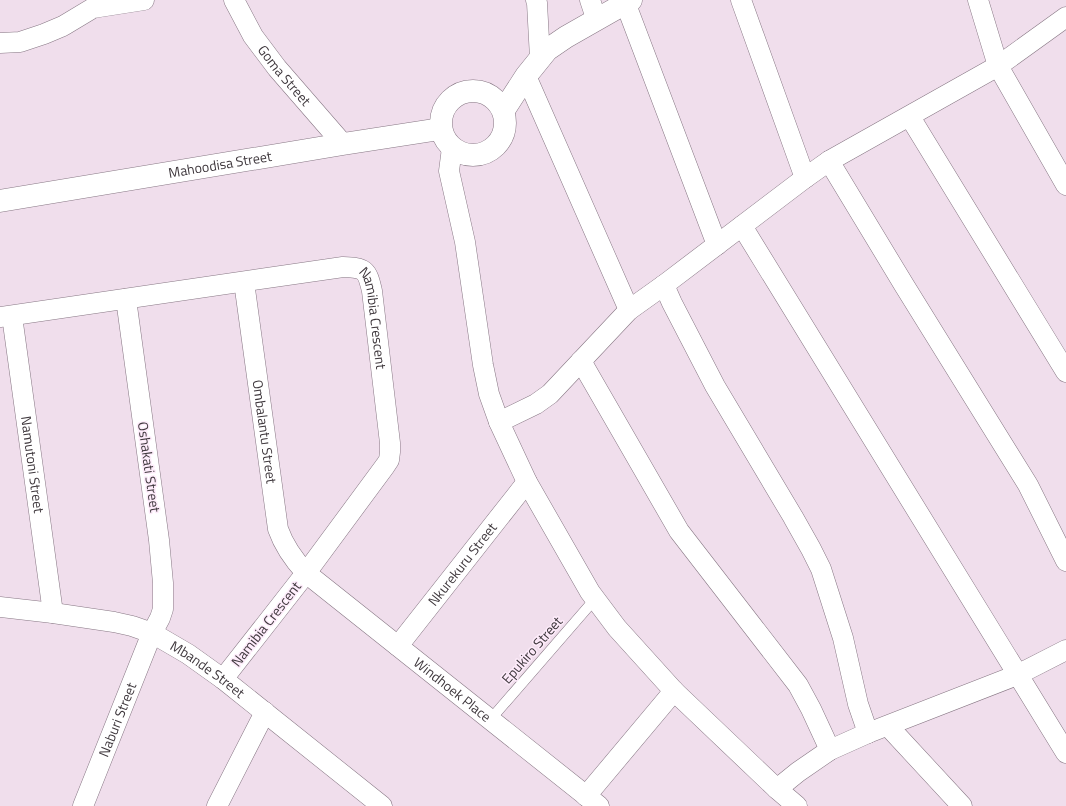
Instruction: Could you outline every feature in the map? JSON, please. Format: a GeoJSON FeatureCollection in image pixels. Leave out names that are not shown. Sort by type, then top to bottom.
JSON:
{"type":"FeatureCollection","features":[{"type":"Feature","properties":{"kind":"street"},"geometry":{"type":"LineString","coordinates":[[0,42],[20,42],[44,34],[63,26],[92,4],[144,0]]}},
{"type":"Feature","properties":{"kind":"street","name":"Goma Street"},"geometry":{"type":"LineString","coordinates":[[234,0],[253,36],[277,68],[343,144]]}},
{"type":"Feature","properties":{"kind":"street"},"geometry":{"type":"LineString","coordinates":[[536,0],[540,58]]}},
{"type":"Feature","properties":{"kind":"street"},"geometry":{"type":"LineString","coordinates":[[741,0],[805,178]]}},
{"type":"Feature","properties":{"kind":"street"},"geometry":{"type":"LineString","coordinates":[[978,0],[998,66],[1066,184]]}},
{"type":"Feature","properties":{"kind":"street"},"geometry":{"type":"LineString","coordinates":[[504,110],[526,76],[540,58],[593,9],[628,1],[717,245]]}},
{"type":"Feature","properties":{"kind":"street"},"geometry":{"type":"LineString","coordinates":[[499,422],[536,404],[550,394],[629,310],[805,178],[830,161],[998,66],[1066,18]]}},
{"type":"Feature","properties":{"kind":"street"},"geometry":{"type":"LineString","coordinates":[[526,76],[629,310]]}},
{"type":"Feature","properties":{"kind":"street"},"geometry":{"type":"LineString","coordinates":[[468,91],[478,91],[488,94],[496,100],[504,110],[505,130],[501,140],[493,149],[484,154],[472,156],[462,154],[452,148],[444,140],[440,129],[440,119],[443,109],[449,100],[458,94],[468,91]]}},
{"type":"Feature","properties":{"kind":"street"},"geometry":{"type":"LineString","coordinates":[[910,117],[1066,372]]}},
{"type":"Feature","properties":{"kind":"street","name":"Mahoodisa Street"},"geometry":{"type":"LineString","coordinates":[[0,201],[440,129]]}},
{"type":"Feature","properties":{"kind":"street"},"geometry":{"type":"LineString","coordinates":[[452,148],[449,170],[465,242],[484,372],[489,394],[499,422],[527,482],[569,557],[595,599],[617,628],[674,691],[777,789],[797,806]]}},
{"type":"Feature","properties":{"kind":"street"},"geometry":{"type":"LineString","coordinates":[[830,161],[908,292],[1028,486],[1066,561]]}},
{"type":"Feature","properties":{"kind":"street"},"geometry":{"type":"LineString","coordinates":[[742,226],[1066,753]]}},
{"type":"Feature","properties":{"kind":"street","name":"Namibia Crescent"},"geometry":{"type":"LineString","coordinates":[[6,316],[343,267],[354,267],[364,270],[368,275],[372,291],[390,443],[389,460],[306,573],[223,678]]}},
{"type":"Feature","properties":{"kind":"street","name":"Ombalantu Street"},"geometry":{"type":"LineString","coordinates":[[244,282],[278,529],[290,554],[306,573]]}},
{"type":"Feature","properties":{"kind":"street"},"geometry":{"type":"LineString","coordinates":[[664,285],[715,386],[793,517],[821,569],[843,638],[858,704],[868,733]]}},
{"type":"Feature","properties":{"kind":"street","name":"Oshakati Street"},"geometry":{"type":"LineString","coordinates":[[126,299],[159,540],[163,583],[162,609],[160,618],[152,633]]}},
{"type":"Feature","properties":{"kind":"street","name":"Namutoni Street"},"geometry":{"type":"LineString","coordinates":[[6,316],[53,613]]}},
{"type":"Feature","properties":{"kind":"street"},"geometry":{"type":"LineString","coordinates":[[581,361],[679,531],[798,685],[830,750]]}},
{"type":"Feature","properties":{"kind":"street","name":"Nkurekuru Street"},"geometry":{"type":"LineString","coordinates":[[398,646],[527,482]]}},
{"type":"Feature","properties":{"kind":"street","name":"Windhoek Place"},"geometry":{"type":"LineString","coordinates":[[306,573],[593,801]]}},
{"type":"Feature","properties":{"kind":"street","name":"Mbande Street"},"geometry":{"type":"LineString","coordinates":[[0,607],[114,622],[152,633],[188,654],[223,678],[371,802]]}},
{"type":"Feature","properties":{"kind":"street","name":"Naburi Street"},"geometry":{"type":"LineString","coordinates":[[82,806],[152,633]]}},
{"type":"Feature","properties":{"kind":"street"},"geometry":{"type":"LineString","coordinates":[[777,789],[830,750],[868,733],[1017,675],[1066,650]]}},
{"type":"Feature","properties":{"kind":"street"},"geometry":{"type":"LineString","coordinates":[[593,801],[674,691]]}},
{"type":"Feature","properties":{"kind":"street"},"geometry":{"type":"LineString","coordinates":[[217,806],[265,712]]}},
{"type":"Feature","properties":{"kind":"street"},"geometry":{"type":"LineString","coordinates":[[888,726],[962,806]]}},
{"type":"Feature","properties":{"kind":"lane","name":"Epukiro Street"},"geometry":{"type":"LineString","coordinates":[[490,720],[595,599]]}}]}
